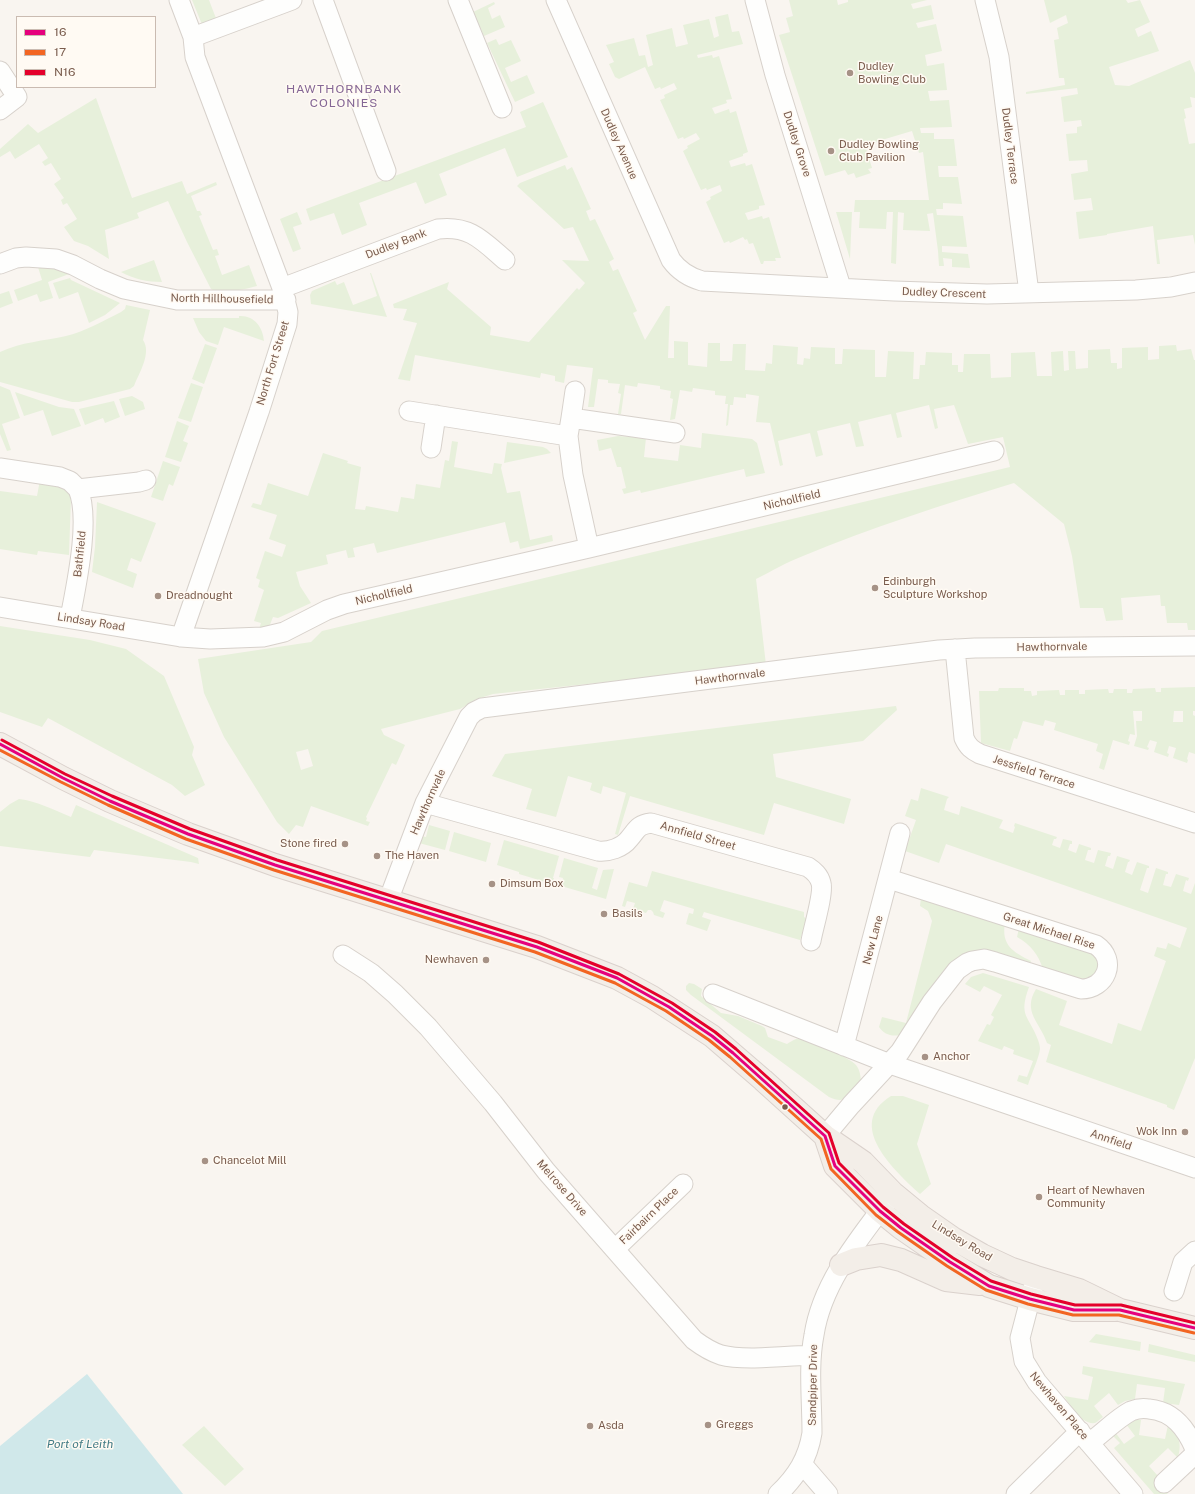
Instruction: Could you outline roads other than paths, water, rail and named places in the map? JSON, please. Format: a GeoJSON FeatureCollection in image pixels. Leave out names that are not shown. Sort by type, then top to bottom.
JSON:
{"type":"FeatureCollection","features":[{"type":"Feature","properties":{"kind":"main road","name":"Lindsay Road"},"geometry":{"type":"LineString","coordinates":[[0,744],[63,778],[110,801],[188,834],[275,865],[537,947],[597,969],[647,994],[700,1028],[733,1053],[825,1136],[863,1162],[893,1193],[921,1216],[982,1255],[1036,1277],[1079,1290],[1120,1310],[1195,1328]]}},
{"type":"Feature","properties":{"kind":"main road","name":"Lindsay Road"},"geometry":{"type":"LineString","coordinates":[[825,1136],[835,1166],[880,1211],[931,1250],[989,1286],[1030,1299],[1074,1310],[1120,1310]]}},
{"type":"Feature","properties":{"kind":"main road"},"geometry":{"type":"LineString","coordinates":[[841,1265],[856,1259],[880,1255],[901,1260],[946,1280],[989,1286]]}},
{"type":"Feature","properties":{"kind":"street","name":"North Fort Street"},"geometry":{"type":"LineString","coordinates":[[179,0],[193,37],[195,57],[284,294],[288,312],[287,324],[259,412],[181,637]]}},
{"type":"Feature","properties":{"kind":"street"},"geometry":{"type":"LineString","coordinates":[[193,37],[292,0]]}},
{"type":"Feature","properties":{"kind":"street"},"geometry":{"type":"LineString","coordinates":[[323,0],[386,171]]}},
{"type":"Feature","properties":{"kind":"street"},"geometry":{"type":"LineString","coordinates":[[458,0],[502,108]]}},
{"type":"Feature","properties":{"kind":"street","name":"Dudley Avenue"},"geometry":{"type":"LineString","coordinates":[[556,0],[670,260],[684,274],[693,278]]}},
{"type":"Feature","properties":{"kind":"street","name":"Dudley Grove"},"geometry":{"type":"LineString","coordinates":[[755,0],[775,75],[841,288]]}},
{"type":"Feature","properties":{"kind":"street","name":"Dudley Terrace"},"geometry":{"type":"LineString","coordinates":[[985,0],[999,57],[1029,293]]}},
{"type":"Feature","properties":{"kind":"street"},"geometry":{"type":"LineString","coordinates":[[0,71],[16,97],[0,110]]}},
{"type":"Feature","properties":{"kind":"street","name":"Dudley Bank"},"geometry":{"type":"LineString","coordinates":[[284,294],[430,231],[442,228],[453,228],[472,233],[505,260]]}},
{"type":"Feature","properties":{"kind":"street","name":"North Hillhousefield"},"geometry":{"type":"LineString","coordinates":[[0,264],[16,258],[26,257],[56,259],[73,265],[124,289],[177,300],[284,294]]}},
{"type":"Feature","properties":{"kind":"street","name":"Dudley Crescent"},"geometry":{"type":"LineString","coordinates":[[693,278],[702,281],[945,293],[1029,293],[1136,290],[1171,287],[1195,282]]}},
{"type":"Feature","properties":{"kind":"street"},"geometry":{"type":"LineString","coordinates":[[574,391],[569,427],[573,475],[589,548]]}},
{"type":"Feature","properties":{"kind":"street"},"geometry":{"type":"LineString","coordinates":[[409,411],[436,415],[569,427],[675,433]]}},
{"type":"Feature","properties":{"kind":"street"},"geometry":{"type":"LineString","coordinates":[[431,448],[436,415]]}},
{"type":"Feature","properties":{"kind":"street","name":"Nichollfield"},"geometry":{"type":"LineString","coordinates":[[181,637],[210,639],[263,637],[284,632],[327,610],[344,604],[589,548],[994,451]]}},
{"type":"Feature","properties":{"kind":"street"},"geometry":{"type":"LineString","coordinates":[[0,468],[60,477],[70,481],[78,489],[146,480]]}},
{"type":"Feature","properties":{"kind":"street","name":"Bathfield"},"geometry":{"type":"LineString","coordinates":[[70,618],[80,560],[83,528],[83,499],[78,489]]}},
{"type":"Feature","properties":{"kind":"street","name":"Lindsay Road"},"geometry":{"type":"LineString","coordinates":[[0,607],[181,637]]}},
{"type":"Feature","properties":{"kind":"street","name":"Hawthornvale"},"geometry":{"type":"LineString","coordinates":[[388,901],[425,803],[469,717],[474,712],[482,708],[955,649],[1195,646]]}},
{"type":"Feature","properties":{"kind":"street","name":"Jessfield Terrace"},"geometry":{"type":"LineString","coordinates":[[955,649],[964,738],[966,744],[972,751],[1195,823]]}},
{"type":"Feature","properties":{"kind":"street","name":"Annfield Street"},"geometry":{"type":"LineString","coordinates":[[425,803],[598,851],[611,851],[625,843],[634,831],[641,825],[651,823],[808,867],[819,877],[822,888],[811,942]]}},
{"type":"Feature","properties":{"kind":"street","name":"New Lane"},"geometry":{"type":"LineString","coordinates":[[844,1046],[889,880],[900,833]]}},
{"type":"Feature","properties":{"kind":"street","name":"Great Michael Rise"},"geometry":{"type":"LineString","coordinates":[[825,1136],[851,1105],[900,1052],[932,1002],[953,975],[967,963],[984,959],[1081,989],[1087,989],[1099,983],[1104,977],[1108,966],[1104,952],[1096,945],[889,880]]}},
{"type":"Feature","properties":{"kind":"street","name":"Melrose Drive"},"geometry":{"type":"LineString","coordinates":[[343,955],[371,973],[395,994],[428,1027],[493,1103],[546,1171],[694,1340],[722,1355],[739,1357],[811,1356]]}},
{"type":"Feature","properties":{"kind":"street","name":"Annfield"},"geometry":{"type":"LineString","coordinates":[[713,994],[890,1064],[1195,1168]]}},
{"type":"Feature","properties":{"kind":"street","name":"Fairbairn Place"},"geometry":{"type":"LineString","coordinates":[[615,1249],[683,1184]]}},
{"type":"Feature","properties":{"kind":"street","name":"Sandpiper Drive"},"geometry":{"type":"LineString","coordinates":[[778,1494],[792,1480],[803,1465],[810,1444],[812,1433],[811,1356],[814,1334],[824,1297],[841,1265],[893,1193]]}},
{"type":"Feature","properties":{"kind":"street"},"geometry":{"type":"LineString","coordinates":[[1174,1291],[1183,1262],[1195,1251]]}},
{"type":"Feature","properties":{"kind":"street","name":"Newhaven Place"},"geometry":{"type":"LineString","coordinates":[[1036,1277],[1020,1338],[1024,1361],[1037,1382],[1133,1494]]}},
{"type":"Feature","properties":{"kind":"street","name":"Newhaven Place"},"geometry":{"type":"LineString","coordinates":[[1085,1437],[1132,1411],[1147,1409],[1162,1411],[1176,1419],[1186,1430],[1195,1448]]}},
{"type":"Feature","properties":{"kind":"street"},"geometry":{"type":"LineString","coordinates":[[1016,1494],[1085,1437]]}},
{"type":"Feature","properties":{"kind":"street"},"geometry":{"type":"LineString","coordinates":[[1164,1483],[1195,1454]]}},
{"type":"Feature","properties":{"kind":"street"},"geometry":{"type":"LineString","coordinates":[[803,1465],[828,1494]]}},
{"type":"Feature","properties":{"kind":"water","name":"Port of Leith"},"geometry":{"type":"Polygon","coordinates":[[[87,1374],[183,1494],[0,1494],[0,1446],[87,1374]]]}},
{"type":"Feature","properties":{"kind":"place","name":"Dudley Bowling Club"},"geometry":{"type":"Point","coordinates":[850,73]}},
{"type":"Feature","properties":{"kind":"place","name":"Dudley Bowling Club Pavilion"},"geometry":{"type":"Point","coordinates":[831,151]}},
{"type":"Feature","properties":{"kind":"place","name":"Edinburgh Sculpture Workshop"},"geometry":{"type":"Point","coordinates":[875,588]}},
{"type":"Feature","properties":{"kind":"place","name":"Dreadnought"},"geometry":{"type":"Point","coordinates":[158,596]}},
{"type":"Feature","properties":{"kind":"place","name":"Stone fired"},"geometry":{"type":"Point","coordinates":[345,844]}},
{"type":"Feature","properties":{"kind":"place","name":"The Haven"},"geometry":{"type":"Point","coordinates":[377,856]}},
{"type":"Feature","properties":{"kind":"place","name":"Dimsum Box"},"geometry":{"type":"Point","coordinates":[492,884]}},
{"type":"Feature","properties":{"kind":"place","name":"Basils"},"geometry":{"type":"Point","coordinates":[604,914]}},
{"type":"Feature","properties":{"kind":"place","name":"Newhaven"},"geometry":{"type":"Point","coordinates":[486,960]}},
{"type":"Feature","properties":{"kind":"place","name":"Anchor"},"geometry":{"type":"Point","coordinates":[925,1057]}},
{"type":"Feature","properties":{"kind":"place","name":"Wok Inn"},"geometry":{"type":"Point","coordinates":[1185,1132]}},
{"type":"Feature","properties":{"kind":"place","name":"Chancelot Mill"},"geometry":{"type":"Point","coordinates":[205,1161]}},
{"type":"Feature","properties":{"kind":"place","name":"Heart of Newhaven Community"},"geometry":{"type":"Point","coordinates":[1039,1197]}},
{"type":"Feature","properties":{"kind":"place","name":"Greggs"},"geometry":{"type":"Point","coordinates":[708,1425]}},
{"type":"Feature","properties":{"kind":"place","name":"Asda"},"geometry":{"type":"Point","coordinates":[590,1426]}},
{"type":"Feature","properties":{"kind":"district","name":"HAWTHORNBANK COLONIES"},"geometry":{"type":"Point","coordinates":[344,96]}}]}
